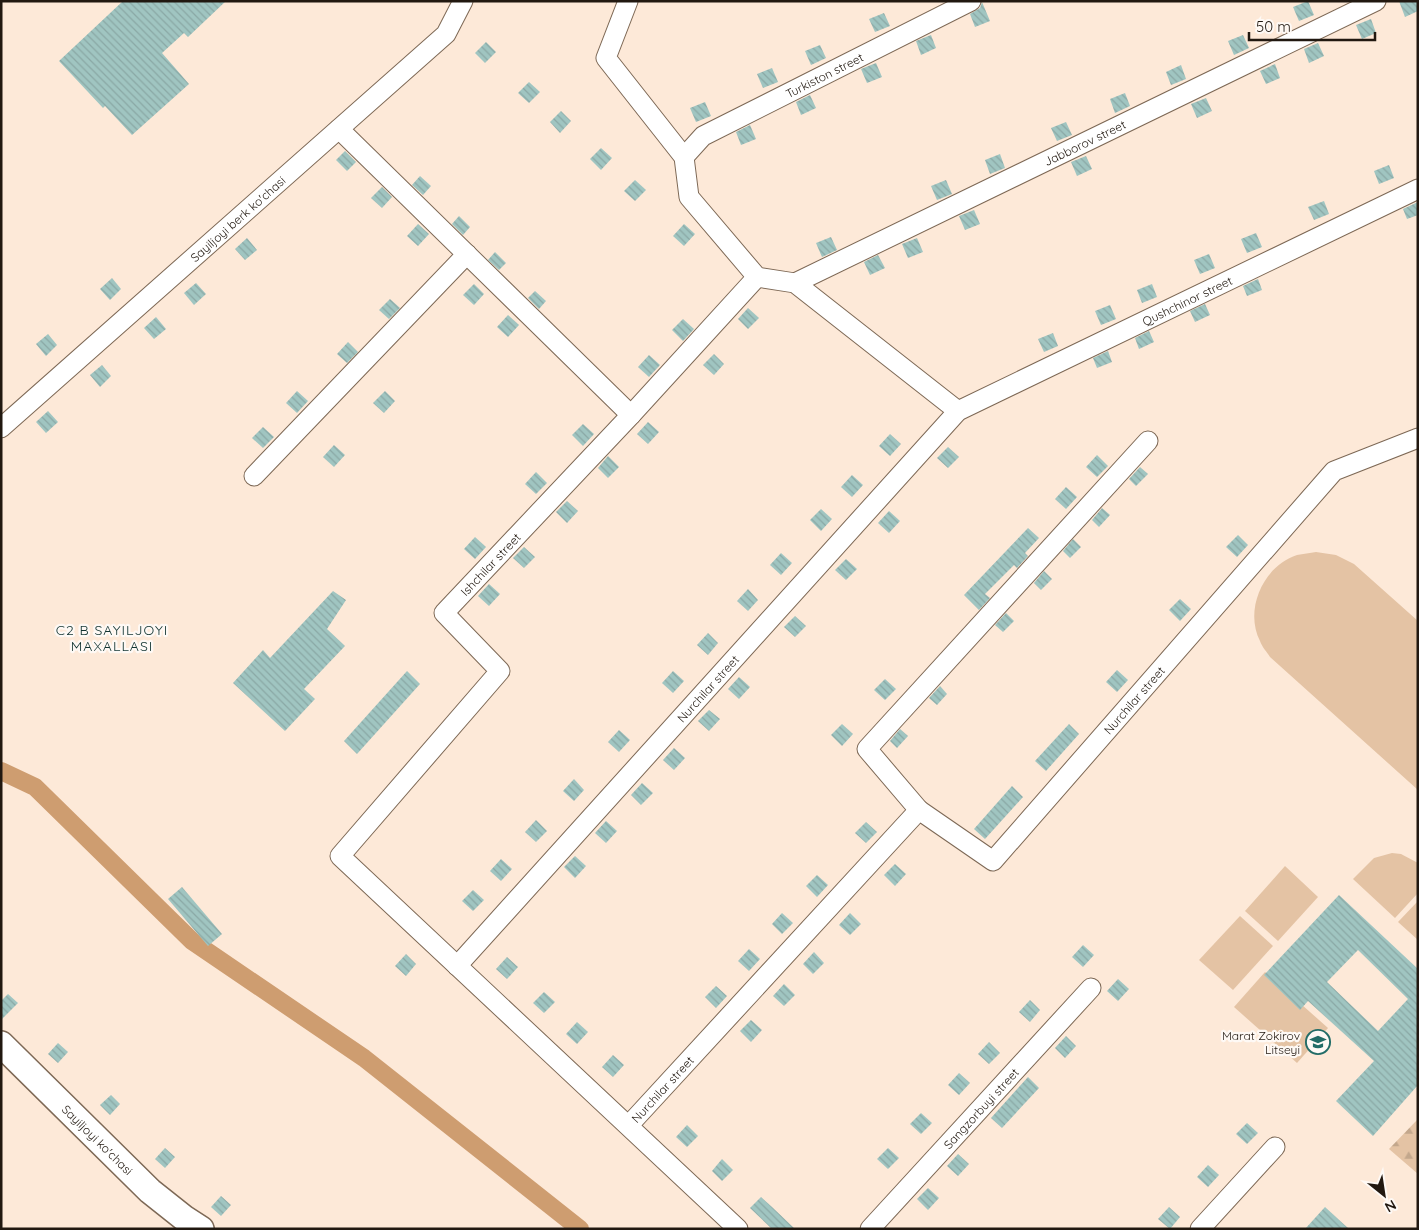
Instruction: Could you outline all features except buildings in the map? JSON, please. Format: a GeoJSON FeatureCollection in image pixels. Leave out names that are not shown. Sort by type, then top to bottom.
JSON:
{"type":"FeatureCollection","features":[{"type":"Feature","properties":{"kind":"main road","name":"Sayiljoyi ko'chasi"},"geometry":{"type":"LineString","coordinates":[[1,1044],[150,1191],[201,1229]]}},
{"type":"Feature","properties":{"kind":"street","name":"Sayiljoyi berk ko'chasi"},"geometry":{"type":"LineString","coordinates":[[1,428],[446,34],[463,1]]}},
{"type":"Feature","properties":{"kind":"street"},"geometry":{"type":"LineString","coordinates":[[628,1],[606,58],[684,157],[689,197],[757,277],[795,284],[958,411]]}},
{"type":"Feature","properties":{"kind":"street","name":"Turkiston street"},"geometry":{"type":"LineString","coordinates":[[684,157],[703,136],[971,1]]}},
{"type":"Feature","properties":{"kind":"street","name":"Jabborov street"},"geometry":{"type":"LineString","coordinates":[[795,284],[1376,1]]}},
{"type":"Feature","properties":{"kind":"street"},"geometry":{"type":"LineString","coordinates":[[339,129],[631,415]]}},
{"type":"Feature","properties":{"kind":"street","name":"Qushchinor street"},"geometry":{"type":"LineString","coordinates":[[958,411],[1418,189]]}},
{"type":"Feature","properties":{"kind":"street"},"geometry":{"type":"LineString","coordinates":[[254,476],[467,254]]}},
{"type":"Feature","properties":{"kind":"street","name":"Ishchilar street"},"geometry":{"type":"LineString","coordinates":[[340,856],[500,671],[444,613],[631,415],[757,277]]}},
{"type":"Feature","properties":{"kind":"street","name":"Nurchilar street"},"geometry":{"type":"LineString","coordinates":[[457,966],[958,411]]}},
{"type":"Feature","properties":{"kind":"street","name":"Nurchilar street"},"geometry":{"type":"LineString","coordinates":[[1148,441],[867,749],[919,810],[993,860],[1334,471],[1418,438]]}},
{"type":"Feature","properties":{"kind":"street","name":"Nurchilar street"},"geometry":{"type":"LineString","coordinates":[[629,1125],[919,810]]}},
{"type":"Feature","properties":{"kind":"street","name":"Nurchilar street"},"geometry":{"type":"LineString","coordinates":[[340,856],[738,1229]]}},
{"type":"Feature","properties":{"kind":"street","name":"Sangzorbuyi street"},"geometry":{"type":"LineString","coordinates":[[870,1229],[1091,988]]}},
{"type":"Feature","properties":{"kind":"street"},"geometry":{"type":"LineString","coordinates":[[1200,1229],[1275,1147]]}},
{"type":"Feature","properties":{"kind":"green space"},"geometry":{"type":"Polygon","coordinates":[[[1316,552],[1336,555],[1354,564],[1418,621],[1418,790],[1270,657],[1261,643],[1254,616],[1260,590],[1266,579],[1285,561],[1297,555],[1316,552]]]}},
{"type":"Feature","properties":{"kind":"green space"},"geometry":{"type":"Polygon","coordinates":[[[1392,853],[1401,854],[1418,863],[1418,893],[1395,918],[1353,879],[1374,858],[1392,853]]]}},
{"type":"Feature","properties":{"kind":"green space"},"geometry":{"type":"Polygon","coordinates":[[[1285,866],[1318,897],[1278,941],[1245,911],[1285,866]]]}},
{"type":"Feature","properties":{"kind":"green space"},"geometry":{"type":"Polygon","coordinates":[[[1418,901],[1418,940],[1398,922],[1418,901]]]}},
{"type":"Feature","properties":{"kind":"green space"},"geometry":{"type":"Polygon","coordinates":[[[1240,916],[1273,946],[1233,990],[1199,960],[1240,916]]]}},
{"type":"Feature","properties":{"kind":"green space"},"geometry":{"type":"Polygon","coordinates":[[[1265,972],[1328,1028],[1297,1063],[1234,1007],[1265,972]]]}},
{"type":"Feature","properties":{"kind":"green space"},"geometry":{"type":"Polygon","coordinates":[[[1418,1119],[1418,1174],[1389,1149],[1418,1119]]]}},
{"type":"Feature","properties":{"kind":"waterway"},"geometry":{"type":"LineString","coordinates":[[1,771],[35,787],[192,941],[364,1058],[580,1229]]}},
{"type":"Feature","properties":{"kind":"place","name":"Marat Zokirov Litseyi"},"geometry":{"type":"Point","coordinates":[1318,1042]}},
{"type":"Feature","properties":{"kind":"district","name":"C2 B SAYILJOYI MAXALLASI"},"geometry":{"type":"Point","coordinates":[112,638]}}]}
